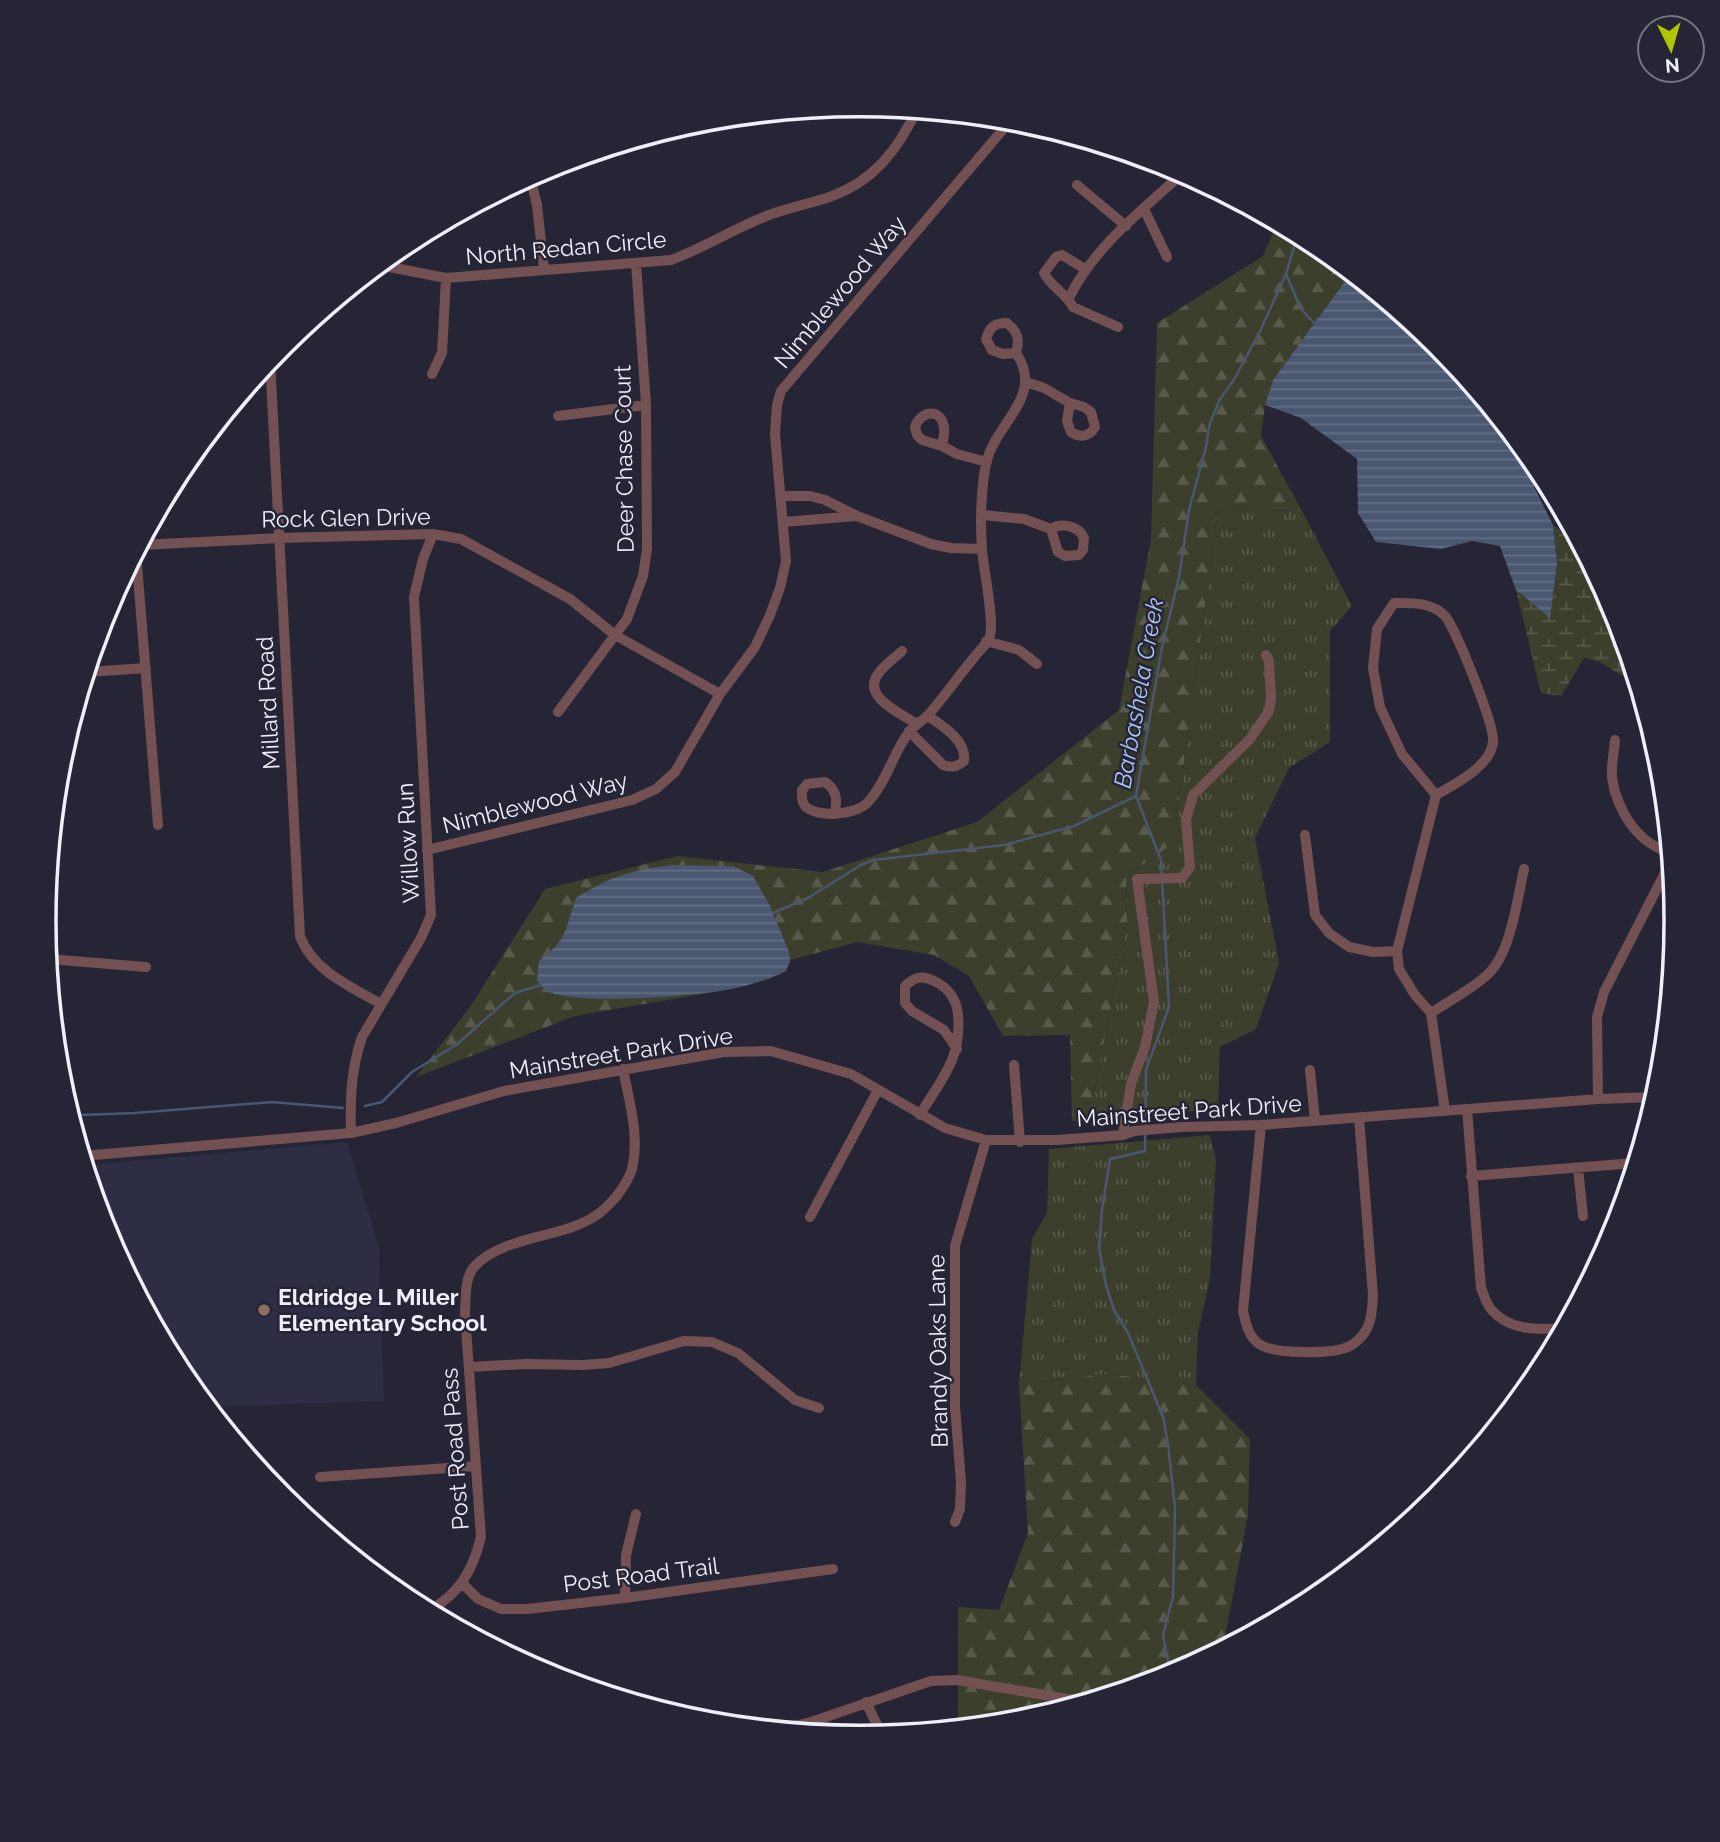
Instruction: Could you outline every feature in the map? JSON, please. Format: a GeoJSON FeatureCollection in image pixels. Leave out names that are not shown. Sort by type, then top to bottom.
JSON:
{"type":"FeatureCollection","features":[{"type":"Feature","properties":{"kind":"street","name":"North Redan Circle"},"geometry":{"type":"LineString","coordinates":[[392,268],[446,278],[671,260],[770,214],[832,196],[861,183],[876,172],[913,119]]}},
{"type":"Feature","properties":{"kind":"street","name":"Nimblewood Way"},"geometry":{"type":"LineString","coordinates":[[427,850],[590,812],[644,795],[666,781],[679,765],[720,694],[755,647],[770,615],[786,561],[775,434],[781,391],[1003,130]]}},
{"type":"Feature","properties":{"kind":"street"},"geometry":{"type":"LineString","coordinates":[[1069,298],[1085,270],[1125,226],[1174,181]]}},
{"type":"Feature","properties":{"kind":"street"},"geometry":{"type":"LineString","coordinates":[[1077,185],[1125,226]]}},
{"type":"Feature","properties":{"kind":"street"},"geometry":{"type":"LineString","coordinates":[[532,187],[544,269]]}},
{"type":"Feature","properties":{"kind":"street"},"geometry":{"type":"LineString","coordinates":[[1144,209],[1167,257]]}},
{"type":"Feature","properties":{"kind":"street"},"geometry":{"type":"LineString","coordinates":[[1085,270],[1062,255],[1056,257],[1044,273],[1047,280],[1069,298],[1073,307],[1118,327]]}},
{"type":"Feature","properties":{"kind":"street","name":"Deer Chase Court"},"geometry":{"type":"LineString","coordinates":[[558,712],[615,635],[636,597],[647,549],[646,405],[636,263]]}},
{"type":"Feature","properties":{"kind":"street"},"geometry":{"type":"LineString","coordinates":[[432,374],[442,353],[446,278]]}},
{"type":"Feature","properties":{"kind":"street"},"geometry":{"type":"LineString","coordinates":[[834,814],[857,811],[868,804],[913,727],[928,716],[989,639],[982,548],[986,462],[1017,407],[1026,382],[1025,369],[1016,353]]}},
{"type":"Feature","properties":{"kind":"street","name":"Millard Road"},"geometry":{"type":"LineString","coordinates":[[271,375],[300,936],[312,958],[354,989],[381,1004]]}},
{"type":"Feature","properties":{"kind":"street"},"geometry":{"type":"LineString","coordinates":[[1026,382],[1056,393],[1070,403]]}},
{"type":"Feature","properties":{"kind":"street"},"geometry":{"type":"LineString","coordinates":[[558,416],[646,405]]}},
{"type":"Feature","properties":{"kind":"street"},"geometry":{"type":"LineString","coordinates":[[942,446],[957,454],[986,462]]}},
{"type":"Feature","properties":{"kind":"street"},"geometry":{"type":"LineString","coordinates":[[781,496],[810,496],[931,544],[951,548],[982,548]]}},
{"type":"Feature","properties":{"kind":"street"},"geometry":{"type":"LineString","coordinates":[[982,515],[1024,519],[1051,529]]}},
{"type":"Feature","properties":{"kind":"street"},"geometry":{"type":"LineString","coordinates":[[783,522],[857,516]]}},
{"type":"Feature","properties":{"kind":"street","name":"Rock Glen Drive"},"geometry":{"type":"LineString","coordinates":[[150,544],[433,534],[461,539],[547,585],[570,599],[615,635],[720,694]]}},
{"type":"Feature","properties":{"kind":"street","name":"Willow Run"},"geometry":{"type":"LineString","coordinates":[[351,1133],[350,1088],[362,1037],[421,938],[431,915],[414,597],[423,559],[433,534]]}},
{"type":"Feature","properties":{"kind":"street"},"geometry":{"type":"LineString","coordinates":[[137,568],[158,825]]}},
{"type":"Feature","properties":{"kind":"street"},"geometry":{"type":"LineString","coordinates":[[1436,796],[1402,754],[1380,708],[1374,668],[1377,629],[1394,603],[1422,603],[1445,615],[1478,685],[1494,741],[1486,760],[1436,796],[1397,951],[1399,969],[1415,995],[1431,1013],[1445,1111]]}},
{"type":"Feature","properties":{"kind":"street"},"geometry":{"type":"LineString","coordinates":[[986,641],[1020,650],[1037,664]]}},
{"type":"Feature","properties":{"kind":"street"},"geometry":{"type":"LineString","coordinates":[[902,651],[878,673],[873,683],[875,692],[913,727],[943,765],[950,768],[958,766],[964,761],[962,745],[928,716]]}},
{"type":"Feature","properties":{"kind":"street"},"geometry":{"type":"LineString","coordinates":[[1123,1135],[1130,1084],[1145,1047],[1154,1002],[1138,879],[1182,878],[1190,867],[1186,820],[1193,795],[1250,739],[1269,711],[1271,698],[1269,661],[1266,655]]}},
{"type":"Feature","properties":{"kind":"street"},"geometry":{"type":"LineString","coordinates":[[96,671],[146,667]]}},
{"type":"Feature","properties":{"kind":"street"},"geometry":{"type":"LineString","coordinates":[[1615,740],[1612,776],[1618,801],[1629,824],[1660,850]]}},
{"type":"Feature","properties":{"kind":"street"},"geometry":{"type":"LineString","coordinates":[[1305,835],[1315,915],[1329,933],[1349,947],[1373,952],[1397,951]]}},
{"type":"Feature","properties":{"kind":"street"},"geometry":{"type":"LineString","coordinates":[[1431,1013],[1487,976],[1500,959],[1510,930],[1524,869]]}},
{"type":"Feature","properties":{"kind":"street"},"geometry":{"type":"LineString","coordinates":[[1598,1099],[1597,1017],[1604,992],[1662,879]]}},
{"type":"Feature","properties":{"kind":"street"},"geometry":{"type":"LineString","coordinates":[[57,960],[146,967]]}},
{"type":"Feature","properties":{"kind":"street"},"geometry":{"type":"LineString","coordinates":[[920,1115],[947,1073],[957,1049],[960,1034],[957,1005],[948,990],[929,978],[921,976],[912,980],[905,986],[905,1003],[912,1011],[944,1030],[957,1049]]}},
{"type":"Feature","properties":{"kind":"street","name":"Mainstreet Park Drive"},"geometry":{"type":"LineString","coordinates":[[91,1155],[351,1133],[396,1123],[504,1091],[724,1052],[771,1051],[851,1074],[945,1128],[986,1140],[1020,1142],[1123,1135],[1152,1129],[1261,1125],[1644,1097]]}},
{"type":"Feature","properties":{"kind":"street"},"geometry":{"type":"LineString","coordinates":[[1014,1065],[1020,1142]]}},
{"type":"Feature","properties":{"kind":"street","name":"Post Road Pass"},"geometry":{"type":"LineString","coordinates":[[439,1606],[462,1583],[475,1562],[481,1537],[465,1314],[466,1287],[473,1268],[491,1255],[511,1245],[591,1219],[609,1205],[623,1188],[631,1172],[635,1147],[623,1069]]}},
{"type":"Feature","properties":{"kind":"street"},"geometry":{"type":"LineString","coordinates":[[1310,1070],[1315,1120]]}},
{"type":"Feature","properties":{"kind":"street"},"geometry":{"type":"LineString","coordinates":[[810,1217],[878,1090]]}},
{"type":"Feature","properties":{"kind":"street"},"geometry":{"type":"LineString","coordinates":[[1467,1109],[1481,1288],[1490,1308],[1504,1321],[1521,1327],[1552,1329]]}},
{"type":"Feature","properties":{"kind":"street"},"geometry":{"type":"LineString","coordinates":[[1261,1125],[1243,1311],[1248,1332],[1261,1345],[1277,1350],[1317,1351],[1346,1348],[1363,1336],[1371,1318],[1373,1295],[1359,1118]]}},
{"type":"Feature","properties":{"kind":"street","name":"Brandy Oaks Lane"},"geometry":{"type":"LineString","coordinates":[[955,1522],[960,1509],[961,1482],[955,1407],[955,1246],[986,1140]]}},
{"type":"Feature","properties":{"kind":"street"},"geometry":{"type":"LineString","coordinates":[[1471,1176],[1626,1164]]}},
{"type":"Feature","properties":{"kind":"street"},"geometry":{"type":"LineString","coordinates":[[1577,1168],[1583,1216]]}},
{"type":"Feature","properties":{"kind":"street"},"geometry":{"type":"LineString","coordinates":[[470,1367],[526,1364],[583,1366],[609,1363],[684,1341],[712,1342],[738,1353],[796,1400],[819,1408]]}},
{"type":"Feature","properties":{"kind":"street"},"geometry":{"type":"LineString","coordinates":[[320,1477],[476,1466]]}},
{"type":"Feature","properties":{"kind":"street"},"geometry":{"type":"LineString","coordinates":[[625,1598],[626,1555],[636,1514]]}},
{"type":"Feature","properties":{"kind":"street","name":"Post Road Trail"},"geometry":{"type":"LineString","coordinates":[[462,1583],[478,1599],[501,1609],[527,1609],[833,1569]]}},
{"type":"Feature","properties":{"kind":"street"},"geometry":{"type":"LineString","coordinates":[[807,1723],[931,1681],[957,1680],[1065,1699]]}},
{"type":"Feature","properties":{"kind":"street"},"geometry":{"type":"LineString","coordinates":[[866,1702],[877,1724]]}},
{"type":"Feature","properties":{"kind":"shaded area"},"geometry":{"type":"Polygon","coordinates":[[[1346,280],[1390,317],[1429,352],[1464,391],[1525,469],[1553,525],[1557,563],[1550,618],[1516,590],[1500,546],[1472,541],[1441,549],[1376,542],[1358,513],[1357,459],[1301,418],[1265,405],[1273,380],[1346,280]]]}},
{"type":"Feature","properties":{"kind":"shaded area"},"geometry":{"type":"Polygon","coordinates":[[[672,865],[733,866],[753,876],[770,906],[789,952],[790,960],[786,971],[733,989],[660,997],[578,998],[557,994],[542,987],[537,981],[539,961],[561,940],[576,898],[622,875],[672,865]]]}},
{"type":"Feature","properties":{"kind":"shaded area","name":"Eldridge L Miller Elementary School"},"geometry":{"type":"Polygon","coordinates":[[[347,1142],[379,1247],[384,1401],[219,1407],[191,1368],[139,1277],[117,1229],[94,1164],[347,1142]]]}},
{"type":"Feature","properties":{"kind":"green space"},"geometry":{"type":"Polygon","coordinates":[[[1273,232],[1346,280],[1273,380],[1265,405],[1261,436],[1302,511],[1218,509],[1173,844],[1126,876],[1127,922],[1089,1120],[1072,1121],[1070,1035],[1003,1036],[969,976],[934,955],[857,942],[791,960],[786,971],[769,979],[726,990],[575,1016],[416,1077],[470,1007],[545,889],[678,856],[823,872],[977,822],[1119,710],[1151,539],[1157,323],[1263,256],[1273,232]]]}},
{"type":"Feature","properties":{"kind":"green space"},"geometry":{"type":"Polygon","coordinates":[[[1218,509],[1302,511],[1352,606],[1330,631],[1330,742],[1289,768],[1255,838],[1279,963],[1256,1029],[1220,1047],[1218,1109],[1089,1120],[1127,922],[1126,876],[1173,844],[1218,509]]]}},
{"type":"Feature","properties":{"kind":"green space"},"geometry":{"type":"Polygon","coordinates":[[[1553,525],[1563,531],[1581,565],[1603,613],[1626,678],[1600,662],[1584,658],[1561,696],[1541,693],[1516,590],[1549,617],[1557,563],[1553,525]]]}},
{"type":"Feature","properties":{"kind":"green space"},"geometry":{"type":"Polygon","coordinates":[[[1210,1135],[1216,1159],[1210,1279],[1198,1332],[1196,1385],[1109,1374],[1019,1384],[1032,1239],[1047,1213],[1049,1149],[1210,1135]]]}},
{"type":"Feature","properties":{"kind":"green space"},"geometry":{"type":"Polygon","coordinates":[[[1109,1374],[1196,1385],[1250,1439],[1248,1515],[1225,1637],[1168,1664],[1068,1698],[1017,1710],[958,1719],[958,1607],[999,1610],[1028,1533],[1019,1384],[1109,1374]]]}},
{"type":"Feature","properties":{"kind":"waterway","name":"Barbashela Creek"},"geometry":{"type":"LineString","coordinates":[[1169,1664],[1163,1635],[1173,1597],[1175,1508],[1168,1444],[1163,1417],[1128,1333],[1114,1310],[1099,1248],[1110,1159],[1145,1151],[1146,1070],[1169,1007],[1161,860],[1136,796],[1162,647],[1179,577],[1189,510],[1210,423],[1220,399],[1235,378],[1260,331],[1286,274],[1295,245]]}},
{"type":"Feature","properties":{"kind":"waterway"},"geometry":{"type":"LineString","coordinates":[[1286,274],[1301,309],[1315,324]]}},
{"type":"Feature","properties":{"kind":"waterway"},"geometry":{"type":"LineString","coordinates":[[773,913],[808,898],[873,860],[1004,845],[1074,826],[1136,796]]}},
{"type":"Feature","properties":{"kind":"waterway"},"geometry":{"type":"LineString","coordinates":[[365,1106],[382,1102],[412,1072],[456,1045],[515,993],[541,985]]}},
{"type":"Feature","properties":{"kind":"waterway"},"geometry":{"type":"LineString","coordinates":[[80,1115],[272,1102],[343,1108]]}},
{"type":"Feature","properties":{"kind":"place","name":"Eldridge L Miller Elementary School"},"geometry":{"type":"Point","coordinates":[264,1310]}}]}
